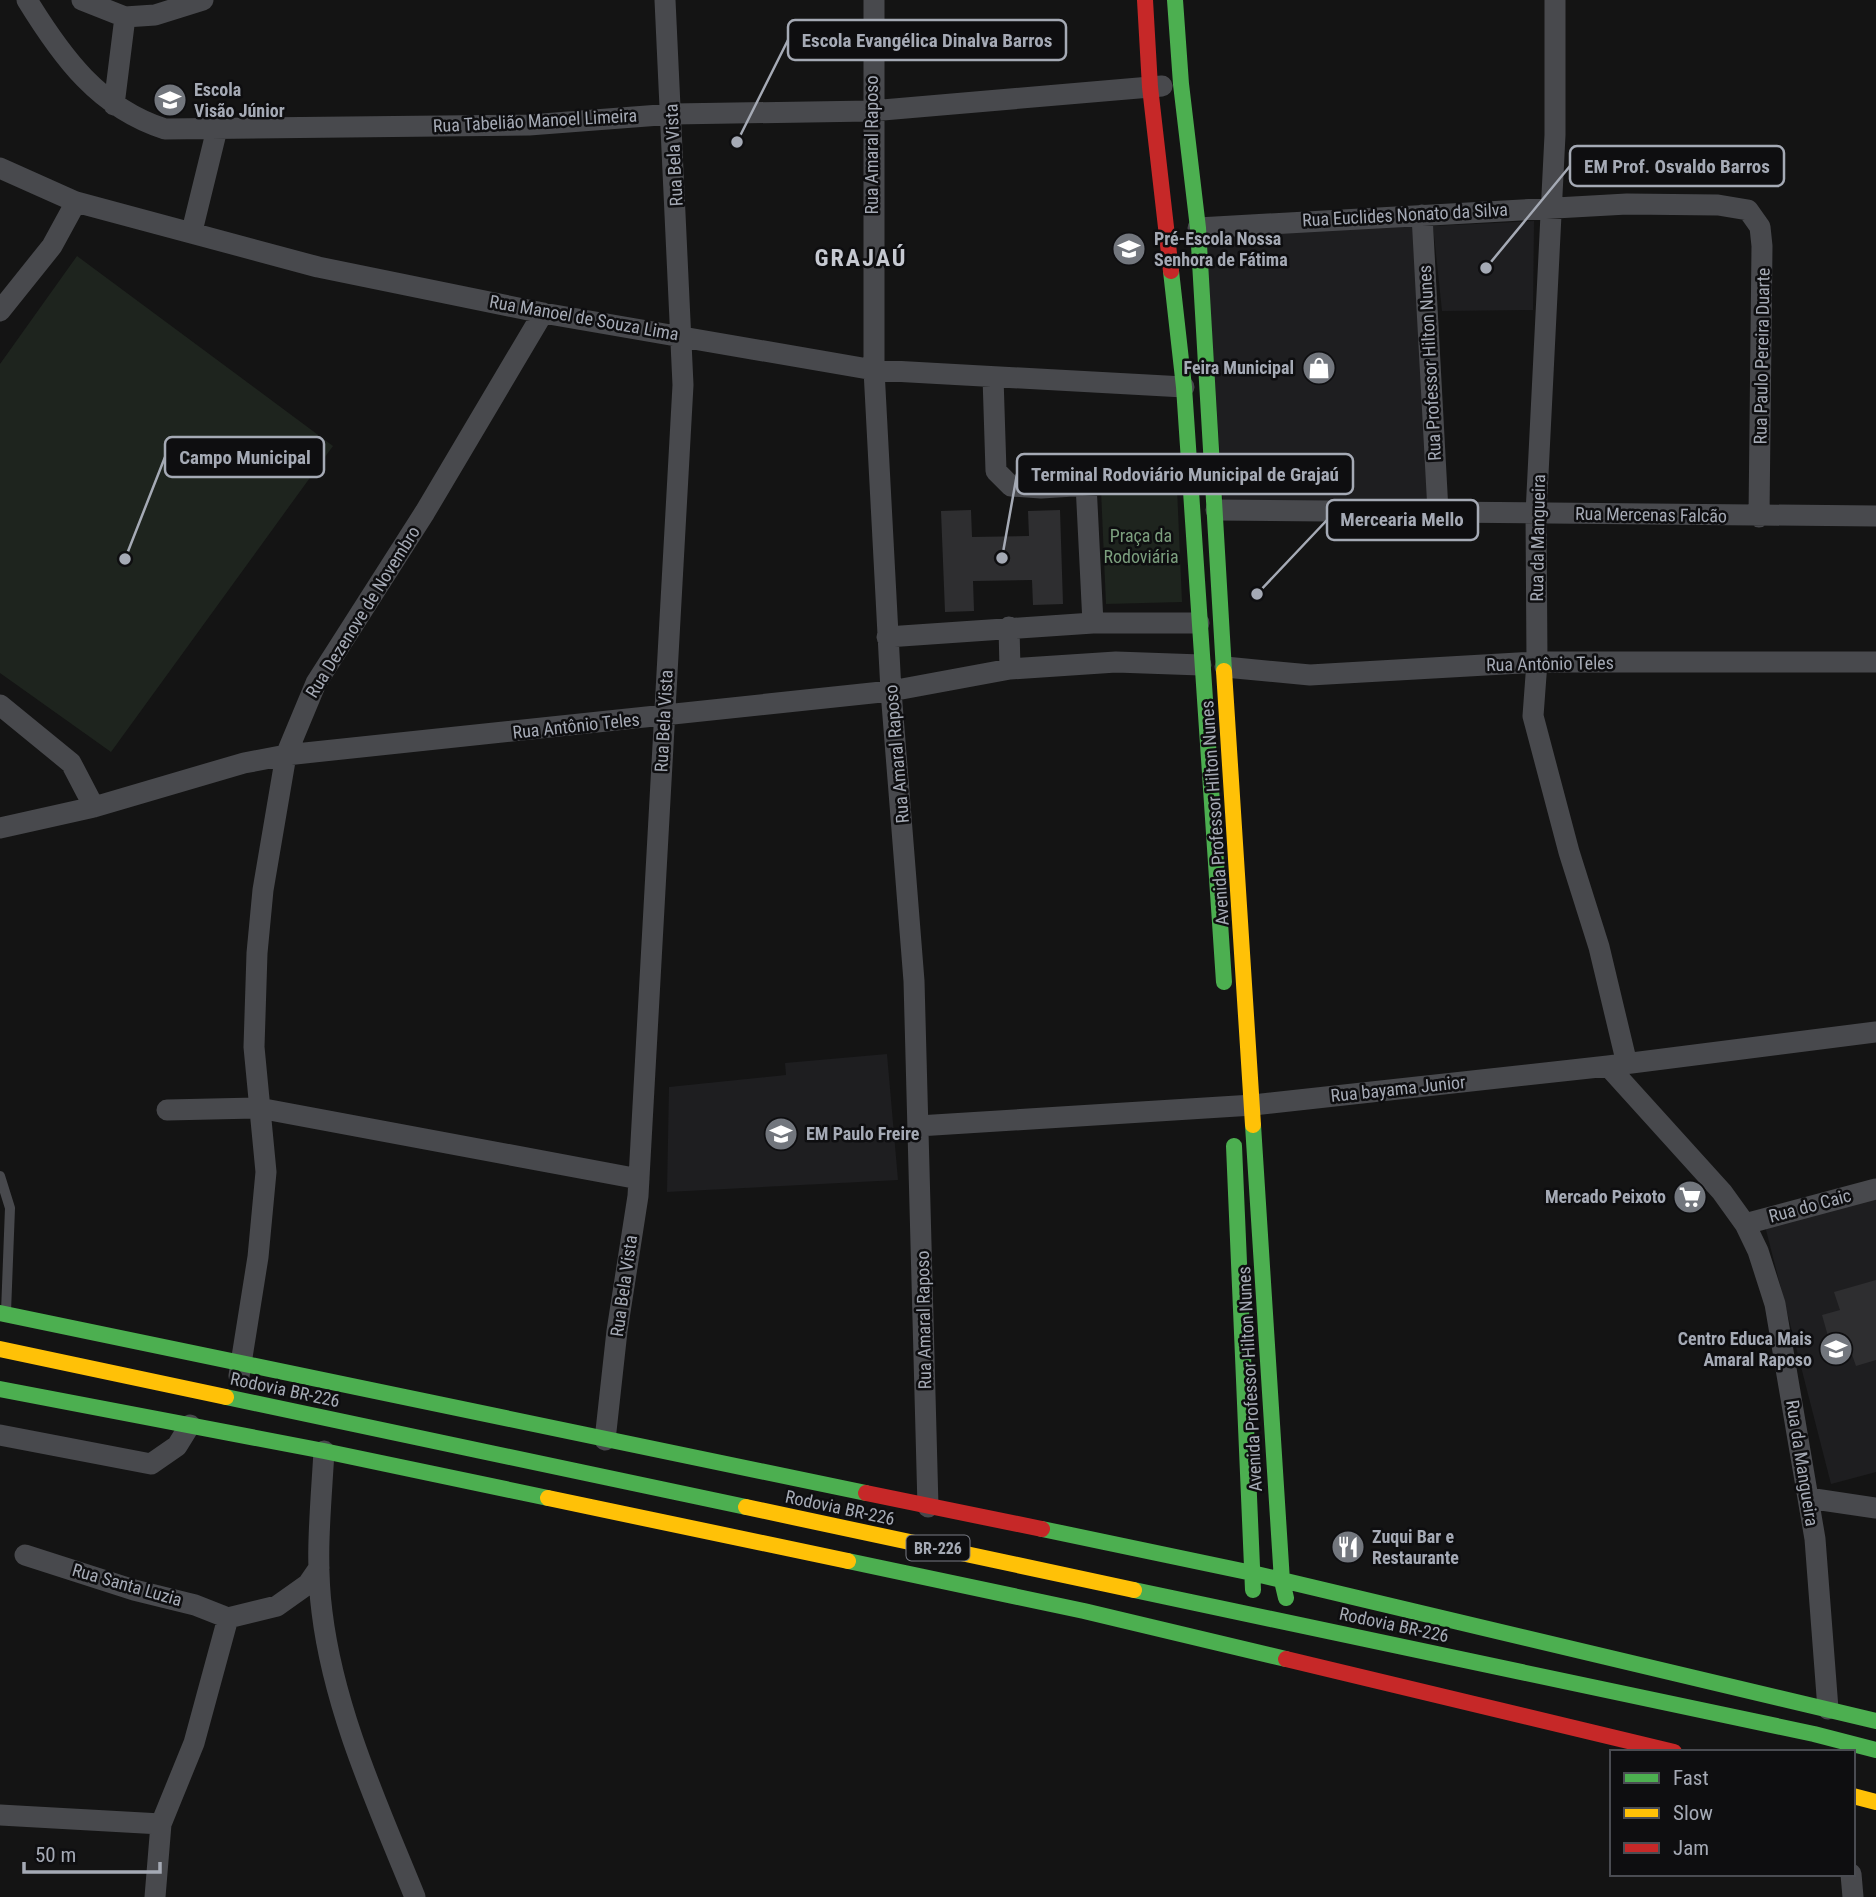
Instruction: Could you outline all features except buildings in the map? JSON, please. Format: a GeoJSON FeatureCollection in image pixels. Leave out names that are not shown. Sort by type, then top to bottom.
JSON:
{"type":"FeatureCollection","features":[{"type":"Feature","properties":{"kind":"main road","name":"Avenida Professor Hilton Nunes"},"geometry":{"type":"LineString","coordinates":[[1145,0],[1150,87],[1184,387],[1224,995]]}},
{"type":"Feature","properties":{"kind":"main road","name":"Avenida Professor Hilton Nunes"},"geometry":{"type":"LineString","coordinates":[[1175,0],[1181,84],[1198,228],[1225,667],[1253,1615]]}},
{"type":"Feature","properties":{"kind":"main road"},"geometry":{"type":"LineString","coordinates":[[1184,387],[1209,387]]}},
{"type":"Feature","properties":{"kind":"main road"},"geometry":{"type":"LineString","coordinates":[[1189,479],[1214,476]]}},
{"type":"Feature","properties":{"kind":"main road"},"geometry":{"type":"LineString","coordinates":[[1199,623],[1221,624]]}},
{"type":"Feature","properties":{"kind":"main road"},"geometry":{"type":"LineString","coordinates":[[1201,665],[1225,667]]}},
{"type":"Feature","properties":{"kind":"main road","name":"Avenida Professor Hilton Nunes"},"geometry":{"type":"LineString","coordinates":[[1237,1110],[1282,1581],[1292,1623]]}},
{"type":"Feature","properties":{"kind":"main road"},"geometry":{"type":"LineString","coordinates":[[3,1314],[1252,1573],[1876,1721]]}},
{"type":"Feature","properties":{"kind":"main road","name":"Rodovia BR-226"},"geometry":{"type":"LineString","coordinates":[[0,1349],[1292,1623],[1817,1743],[1876,1750]]}},
{"type":"Feature","properties":{"kind":"main road"},"geometry":{"type":"LineString","coordinates":[[0,1389],[324,1451],[1084,1611],[1666,1750]]}},
{"type":"Feature","properties":{"kind":"main road"},"geometry":{"type":"LineString","coordinates":[[1855,1797],[1876,1802]]}},
{"type":"Feature","properties":{"kind":"street","name":"Rua Tabelião Manoel Limeira"},"geometry":{"type":"LineString","coordinates":[[27,0],[67,60],[114,104],[138,120],[165,129],[529,125],[673,114],[872,111],[1181,84]]}},
{"type":"Feature","properties":{"kind":"street"},"geometry":{"type":"LineString","coordinates":[[82,0],[125,16],[155,15],[203,0]]}},
{"type":"Feature","properties":{"kind":"street","name":"Rua Bela Vista"},"geometry":{"type":"LineString","coordinates":[[605,1440],[639,1180],[683,384],[679,334],[673,114],[665,0]]}},
{"type":"Feature","properties":{"kind":"street","name":"Rua Amaral Raposo"},"geometry":{"type":"LineString","coordinates":[[874,0],[874,370],[887,637],[914,982],[928,1507]]}},
{"type":"Feature","properties":{"kind":"street","name":"Rua da Mangueira"},"geometry":{"type":"LineString","coordinates":[[1555,0],[1555,135],[1536,514],[1537,662],[1533,716],[1598,947],[1617,1065],[1745,1224],[1758,1251],[1776,1304],[1815,1539],[1828,1709]]}},
{"type":"Feature","properties":{"kind":"street"},"geometry":{"type":"LineString","coordinates":[[114,104],[125,16]]}},
{"type":"Feature","properties":{"kind":"street"},"geometry":{"type":"LineString","coordinates":[[192,231],[217,129]]}},
{"type":"Feature","properties":{"kind":"street","name":"Rua Manoel de Souza Lima"},"geometry":{"type":"LineString","coordinates":[[0,168],[76,202],[318,267],[543,313],[679,334],[874,370],[1184,387]]}},
{"type":"Feature","properties":{"kind":"street"},"geometry":{"type":"LineString","coordinates":[[0,312],[52,246],[76,202]]}},
{"type":"Feature","properties":{"kind":"street","name":"Rua Euclides Nonato da Silva"},"geometry":{"type":"LineString","coordinates":[[1198,228],[1627,204],[1739,206]]}},
{"type":"Feature","properties":{"kind":"street","name":"Rua Paulo Pereira Duarte"},"geometry":{"type":"LineString","coordinates":[[1739,206],[1756,218],[1762,246],[1759,517]]}},
{"type":"Feature","properties":{"kind":"street","name":"Rua Professor Hilton Nunes"},"geometry":{"type":"LineString","coordinates":[[1422,215],[1438,511]]}},
{"type":"Feature","properties":{"kind":"street","name":"Rua Dezenove de Novembro"},"geometry":{"type":"LineString","coordinates":[[235,1399],[264,1208],[266,1172],[254,1047],[257,953],[263,890],[286,755],[316,682],[425,512],[543,313]]}},
{"type":"Feature","properties":{"kind":"street"},"geometry":{"type":"LineString","coordinates":[[993,377],[996,471],[1002,480],[1023,488],[1189,479]]}},
{"type":"Feature","properties":{"kind":"street"},"geometry":{"type":"LineString","coordinates":[[1086,484],[1093,623]]}},
{"type":"Feature","properties":{"kind":"street","name":"Rua Mercenas Falcão"},"geometry":{"type":"LineString","coordinates":[[1216,510],[1876,516]]}},
{"type":"Feature","properties":{"kind":"street"},"geometry":{"type":"LineString","coordinates":[[887,637],[1093,623],[1199,623]]}},
{"type":"Feature","properties":{"kind":"street"},"geometry":{"type":"LineString","coordinates":[[1009,627],[1010,669]]}},
{"type":"Feature","properties":{"kind":"street","name":"Rua Antônio Teles"},"geometry":{"type":"LineString","coordinates":[[0,828],[94,807],[244,763],[286,755],[891,691],[1010,669],[1116,662],[1201,665]]}},
{"type":"Feature","properties":{"kind":"street","name":"Rua Antônio Teles"},"geometry":{"type":"LineString","coordinates":[[1225,667],[1310,675],[1537,662],[1876,662]]}},
{"type":"Feature","properties":{"kind":"street"},"geometry":{"type":"LineString","coordinates":[[0,705],[71,763],[94,807]]}},
{"type":"Feature","properties":{"kind":"street","name":"Rua bayama Junior"},"geometry":{"type":"LineString","coordinates":[[918,1126],[1237,1110],[1876,1032]]}},
{"type":"Feature","properties":{"kind":"street"},"geometry":{"type":"LineString","coordinates":[[167,1110],[259,1108],[639,1180]]}},
{"type":"Feature","properties":{"kind":"street","name":"Rua do Caic"},"geometry":{"type":"LineString","coordinates":[[1745,1224],[1876,1189]]}},
{"type":"Feature","properties":{"kind":"street"},"geometry":{"type":"LineString","coordinates":[[0,1435],[151,1464],[170,1452],[190,1426]]}},
{"type":"Feature","properties":{"kind":"street"},"geometry":{"type":"LineString","coordinates":[[324,1451],[319,1569],[325,1638],[335,1678],[371,1788],[415,1897]]}},
{"type":"Feature","properties":{"kind":"street"},"geometry":{"type":"LineString","coordinates":[[1808,1498],[1876,1508]]}},
{"type":"Feature","properties":{"kind":"street","name":"Rua Santa Luzia"},"geometry":{"type":"LineString","coordinates":[[25,1555],[134,1590],[195,1605],[228,1618]]}},
{"type":"Feature","properties":{"kind":"street"},"geometry":{"type":"LineString","coordinates":[[155,1897],[161,1824],[194,1743],[228,1618],[277,1606],[309,1584],[319,1569]]}},
{"type":"Feature","properties":{"kind":"street"},"geometry":{"type":"LineString","coordinates":[[0,1815],[161,1824]]}},
{"type":"Feature","properties":{"kind":"street"},"geometry":{"type":"LineString","coordinates":[[1851,1876],[1853,1897]]}},
{"type":"Feature","properties":{"kind":"lane"},"geometry":{"type":"LineString","coordinates":[[0,1176],[10,1208],[3,1314]]}},
{"type":"Feature","properties":{"kind":"shaded area","name":"Feira Municipal"},"geometry":{"type":"Polygon","coordinates":[[[1415,221],[1432,505],[1223,503],[1205,232],[1415,221]]]}},
{"type":"Feature","properties":{"kind":"shaded area"},"geometry":{"type":"Polygon","coordinates":[[[1534,221],[1533,310],[1442,311],[1433,226],[1534,221]]]}},
{"type":"Feature","properties":{"kind":"shaded area","name":"EM Paulo Freire"},"geometry":{"type":"Polygon","coordinates":[[[887,1054],[898,1180],[667,1192],[669,1087],[786,1075],[785,1063],[887,1054]]]}},
{"type":"Feature","properties":{"kind":"shaded area","name":"Centro Educa Mais Amaral Raposo"},"geometry":{"type":"Polygon","coordinates":[[[1876,1198],[1876,1472],[1831,1484],[1765,1226],[1876,1198]]]}},
{"type":"Feature","properties":{"kind":"green space"},"geometry":{"type":"Polygon","coordinates":[[[77,256],[333,446],[111,752],[0,673],[0,364],[77,256]]]}},
{"type":"Feature","properties":{"kind":"green space","name":"Praça da Rodoviária"},"geometry":{"type":"Polygon","coordinates":[[[1177,488],[1182,602],[1106,604],[1101,490],[1177,488]]]}},
{"type":"Feature","properties":{"kind":"traffic: fast"},"geometry":{"type":"LineString","coordinates":[[1175,0],[1181,84],[1198,228],[1224,671]]}},
{"type":"Feature","properties":{"kind":"traffic: fast"},"geometry":{"type":"LineString","coordinates":[[1171,271],[1184,387],[1224,982]]}},
{"type":"Feature","properties":{"kind":"traffic: fast"},"geometry":{"type":"LineString","coordinates":[[1253,1125],[1282,1581],[1286,1598]]}},
{"type":"Feature","properties":{"kind":"traffic: fast"},"geometry":{"type":"LineString","coordinates":[[1234,1146],[1253,1590]]}},
{"type":"Feature","properties":{"kind":"traffic: fast"},"geometry":{"type":"LineString","coordinates":[[0,1313],[866,1493]]}},
{"type":"Feature","properties":{"kind":"traffic: fast"},"geometry":{"type":"LineString","coordinates":[[0,1389],[324,1451],[548,1498]]}},
{"type":"Feature","properties":{"kind":"traffic: fast"},"geometry":{"type":"LineString","coordinates":[[226,1397],[746,1507]]}},
{"type":"Feature","properties":{"kind":"traffic: fast"},"geometry":{"type":"LineString","coordinates":[[1042,1529],[1252,1573],[1876,1721]]}},
{"type":"Feature","properties":{"kind":"traffic: fast"},"geometry":{"type":"LineString","coordinates":[[848,1561],[1084,1611],[1286,1659]]}},
{"type":"Feature","properties":{"kind":"traffic: fast"},"geometry":{"type":"LineString","coordinates":[[1134,1590],[1814,1734],[1876,1750]]}},
{"type":"Feature","properties":{"kind":"traffic: slow"},"geometry":{"type":"LineString","coordinates":[[1224,671],[1253,1125]]}},
{"type":"Feature","properties":{"kind":"traffic: slow"},"geometry":{"type":"LineString","coordinates":[[0,1349],[226,1397]]}},
{"type":"Feature","properties":{"kind":"traffic: slow"},"geometry":{"type":"LineString","coordinates":[[548,1498],[848,1561]]}},
{"type":"Feature","properties":{"kind":"traffic: slow"},"geometry":{"type":"LineString","coordinates":[[746,1507],[1134,1590]]}},
{"type":"Feature","properties":{"kind":"traffic: slow"},"geometry":{"type":"LineString","coordinates":[[1855,1797],[1876,1802]]}},
{"type":"Feature","properties":{"kind":"traffic: jam"},"geometry":{"type":"LineString","coordinates":[[1145,0],[1150,87],[1171,271]]}},
{"type":"Feature","properties":{"kind":"traffic: jam"},"geometry":{"type":"LineString","coordinates":[[866,1493],[1042,1529]]}},
{"type":"Feature","properties":{"kind":"traffic: jam"},"geometry":{"type":"LineString","coordinates":[[1286,1659],[1666,1750]]}},
{"type":"Feature","properties":{"kind":"place","name":"Escola Visão Júnior"},"geometry":{"type":"Point","coordinates":[170,100]}},
{"type":"Feature","properties":{"kind":"place","name":"Escola Evangélica Dinalva Barros"},"geometry":{"type":"Point","coordinates":[737,142]}},
{"type":"Feature","properties":{"kind":"place","name":"Pré-Escola Nossa Senhora de Fátima"},"geometry":{"type":"Point","coordinates":[1129,249]}},
{"type":"Feature","properties":{"kind":"place","name":"EM Prof. Osvaldo Barros"},"geometry":{"type":"Point","coordinates":[1486,268]}},
{"type":"Feature","properties":{"kind":"place","name":"Feira Municipal"},"geometry":{"type":"Point","coordinates":[1319,368]}},
{"type":"Feature","properties":{"kind":"place","name":"Terminal Rodoviário Municipal de Grajaú"},"geometry":{"type":"Point","coordinates":[1002,558]}},
{"type":"Feature","properties":{"kind":"place","name":"Campo Municipal"},"geometry":{"type":"Point","coordinates":[125,559]}},
{"type":"Feature","properties":{"kind":"place","name":"Mercearia Mello"},"geometry":{"type":"Point","coordinates":[1257,594]}},
{"type":"Feature","properties":{"kind":"place","name":"EM Paulo Freire"},"geometry":{"type":"Point","coordinates":[781,1134]}},
{"type":"Feature","properties":{"kind":"place","name":"Mercado Peixoto"},"geometry":{"type":"Point","coordinates":[1690,1197]}},
{"type":"Feature","properties":{"kind":"place","name":"Centro Educa Mais Amaral Raposo"},"geometry":{"type":"Point","coordinates":[1836,1349]}},
{"type":"Feature","properties":{"kind":"place","name":"Zuqui Bar e Restaurante"},"geometry":{"type":"Point","coordinates":[1348,1547]}},
{"type":"Feature","properties":{"kind":"district","name":"GRAJAÚ"},"geometry":{"type":"Point","coordinates":[861,258]}}]}
